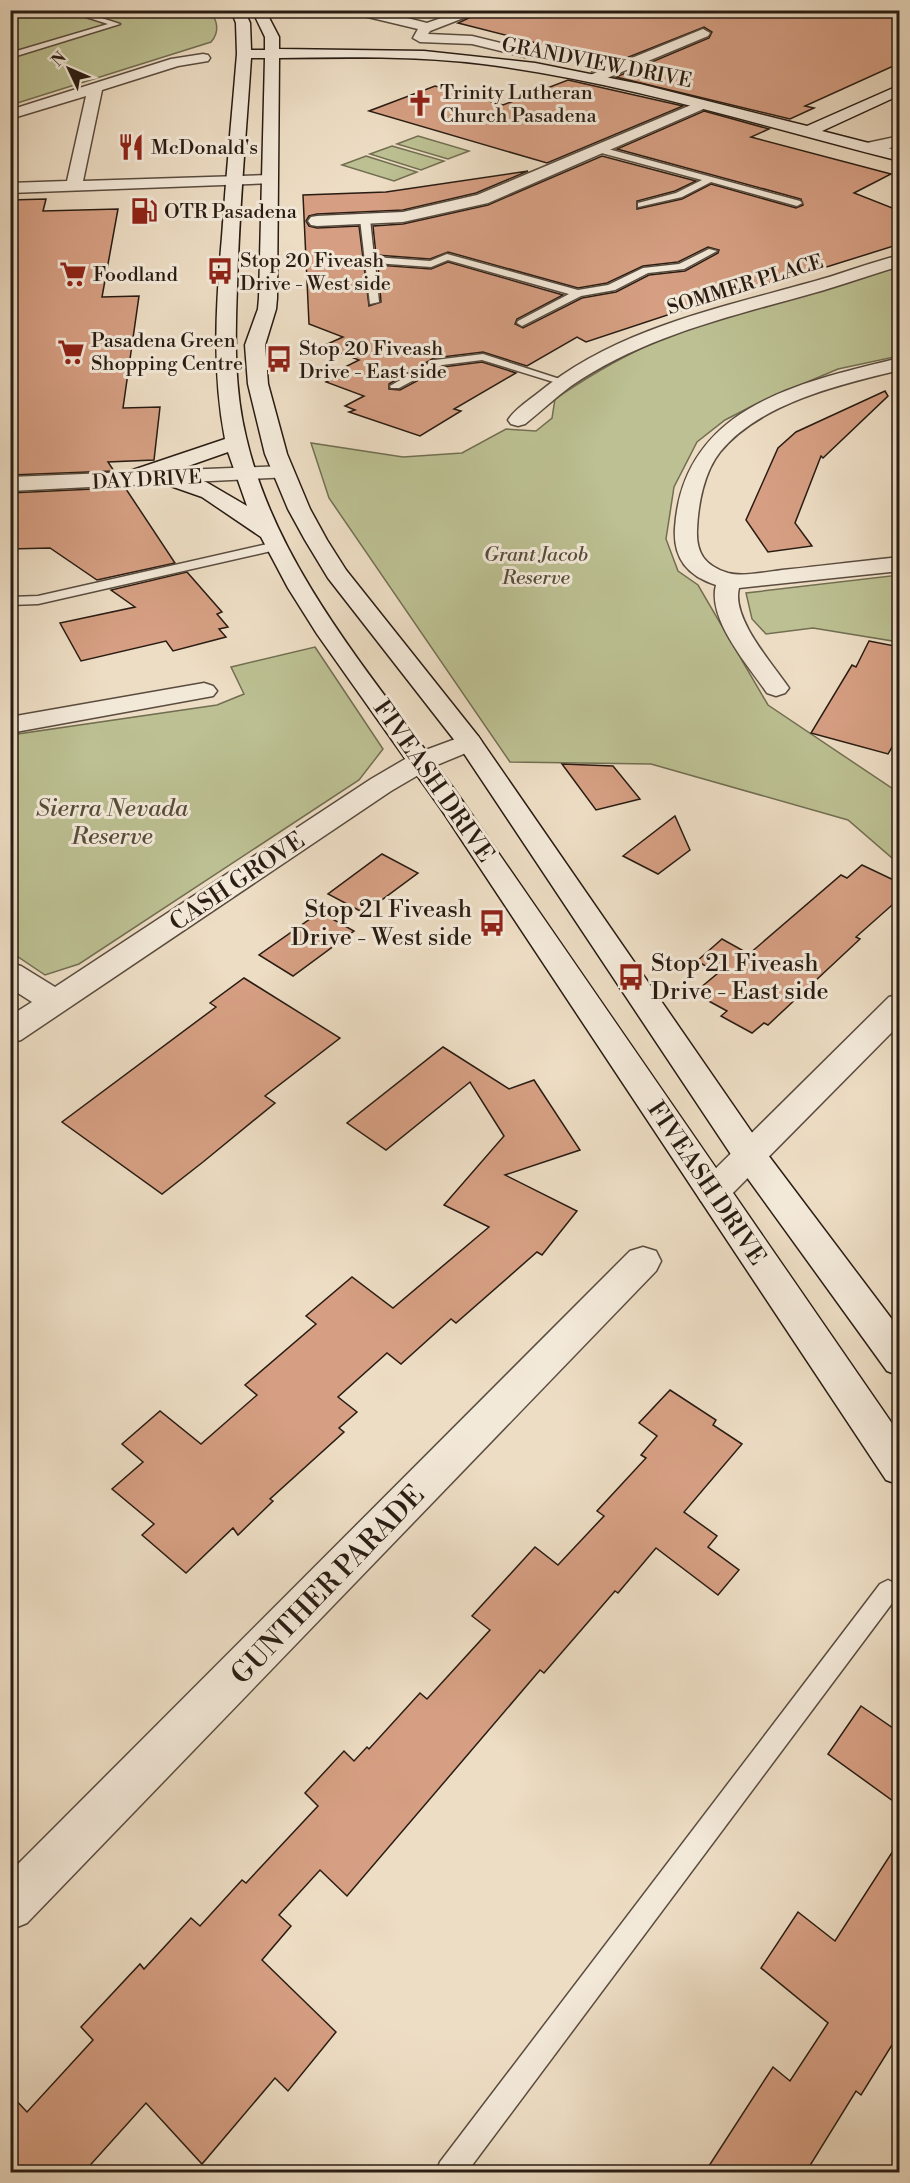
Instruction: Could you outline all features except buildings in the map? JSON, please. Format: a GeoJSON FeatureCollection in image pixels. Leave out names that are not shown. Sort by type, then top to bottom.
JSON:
{"type":"FeatureCollection","features":[{"type":"Feature","properties":{"kind":"street","name":"FIVEASH DRIVE"},"geometry":{"type":"LineString","coordinates":[[237,10],[243,23],[244,54],[226,316],[228,400],[245,474],[273,541],[315,612],[422,761],[900,1468]]}},
{"type":"Feature","properties":{"kind":"street"},"geometry":{"type":"LineString","coordinates":[[258,10],[272,37],[307,48],[349,55]]}},
{"type":"Feature","properties":{"kind":"street","name":"GRANDVIEW DRIVE"},"geometry":{"type":"LineString","coordinates":[[356,10],[424,33],[472,40],[525,53]]}},
{"type":"Feature","properties":{"kind":"street"},"geometry":{"type":"LineString","coordinates":[[411,55],[424,33],[478,10]]}},
{"type":"Feature","properties":{"kind":"street"},"geometry":{"type":"LineString","coordinates":[[595,78],[703,33]]}},
{"type":"Feature","properties":{"kind":"street","name":"FIVEASH DRIVE"},"geometry":{"type":"LineString","coordinates":[[272,37],[267,309],[255,345],[258,384],[274,449],[299,509],[336,573],[469,742],[750,1156],[900,1360]]}},
{"type":"Feature","properties":{"kind":"street","name":"GRANDVIEW DRIVE"},"geometry":{"type":"LineString","coordinates":[[244,54],[411,55],[481,60],[595,78],[900,156]]}},
{"type":"Feature","properties":{"kind":"street"},"geometry":{"type":"LineString","coordinates":[[10,115],[176,62],[203,58]]}},
{"type":"Feature","properties":{"kind":"street"},"geometry":{"type":"LineString","coordinates":[[74,186],[95,88]]}},
{"type":"Feature","properties":{"kind":"street"},"geometry":{"type":"LineString","coordinates":[[809,131],[900,89]]}},
{"type":"Feature","properties":{"kind":"street"},"geometry":{"type":"LineString","coordinates":[[317,221],[403,217],[482,199],[703,104]]}},
{"type":"Feature","properties":{"kind":"street"},"geometry":{"type":"LineString","coordinates":[[868,147],[900,141]]}},
{"type":"Feature","properties":{"kind":"street"},"geometry":{"type":"LineString","coordinates":[[10,188],[269,180]]}},
{"type":"Feature","properties":{"kind":"street","name":"SOMMER PLACE"},"geometry":{"type":"LineString","coordinates":[[518,420],[564,382],[614,354],[670,329],[737,307],[815,287],[900,260]]}},
{"type":"Feature","properties":{"kind":"street"},"geometry":{"type":"LineString","coordinates":[[900,364],[853,375],[777,403],[738,423],[713,447],[688,500],[685,543],[692,563],[709,575],[729,581],[900,564]]}},
{"type":"Feature","properties":{"kind":"street"},"geometry":{"type":"LineString","coordinates":[[123,481],[236,442]]}},
{"type":"Feature","properties":{"kind":"street","name":"DAY DRIVE"},"geometry":{"type":"LineString","coordinates":[[10,484],[123,481],[283,472]]}},
{"type":"Feature","properties":{"kind":"street"},"geometry":{"type":"LineString","coordinates":[[170,478],[193,483],[221,497],[273,541]]}},
{"type":"Feature","properties":{"kind":"street"},"geometry":{"type":"LineString","coordinates":[[729,581],[725,596],[732,623],[776,688]]}},
{"type":"Feature","properties":{"kind":"street"},"geometry":{"type":"LineString","coordinates":[[10,725],[204,691]]}},
{"type":"Feature","properties":{"kind":"street","name":"CASH GROVE"},"geometry":{"type":"LineString","coordinates":[[10,1032],[381,785],[422,761],[469,742]]}},
{"type":"Feature","properties":{"kind":"street"},"geometry":{"type":"LineString","coordinates":[[10,973],[55,1002]]}},
{"type":"Feature","properties":{"kind":"street"},"geometry":{"type":"LineString","coordinates":[[713,1192],[900,1005]]}},
{"type":"Feature","properties":{"kind":"street","name":"GUNTHER PARADE"},"geometry":{"type":"LineString","coordinates":[[10,1906],[643,1261]]}},
{"type":"Feature","properties":{"kind":"lane"},"geometry":{"type":"LineString","coordinates":[[10,56],[116,24],[67,10]]}},
{"type":"Feature","properties":{"kind":"lane"},"geometry":{"type":"LineString","coordinates":[[597,149],[796,203]]}},
{"type":"Feature","properties":{"kind":"lane"},"geometry":{"type":"LineString","coordinates":[[641,205],[679,195],[709,180]]}},
{"type":"Feature","properties":{"kind":"lane"},"geometry":{"type":"LineString","coordinates":[[365,219],[374,302]]}},
{"type":"Feature","properties":{"kind":"lane"},"geometry":{"type":"LineString","coordinates":[[369,260],[431,264],[447,257],[578,292],[611,288],[646,270],[681,267],[712,251]]}},
{"type":"Feature","properties":{"kind":"lane"},"geometry":{"type":"LineString","coordinates":[[522,324],[578,292]]}},
{"type":"Feature","properties":{"kind":"lane"},"geometry":{"type":"LineString","coordinates":[[395,386],[439,362],[483,357],[564,382]]}},
{"type":"Feature","properties":{"kind":"lane"},"geometry":{"type":"LineString","coordinates":[[10,601],[38,600],[273,541]]}},
{"type":"Feature","properties":{"kind":"lane"},"geometry":{"type":"LineString","coordinates":[[450,2172],[888,1591]]}},
{"type":"Feature","properties":{"kind":"green space"},"geometry":{"type":"Polygon","coordinates":[[[208,10],[217,26],[216,34],[211,42],[11,105],[11,11],[208,10]]]}},
{"type":"Feature","properties":{"kind":"green space"},"geometry":{"type":"Polygon","coordinates":[[[418,136],[469,151],[448,159],[397,144],[418,136]]]}},
{"type":"Feature","properties":{"kind":"green space"},"geometry":{"type":"Polygon","coordinates":[[[392,146],[444,161],[421,170],[370,154],[392,146]]]}},
{"type":"Feature","properties":{"kind":"green space"},"geometry":{"type":"Polygon","coordinates":[[[366,156],[417,172],[394,181],[342,165],[366,156]]]}},
{"type":"Feature","properties":{"kind":"green space","name":"Grant Jacob Reserve"},"geometry":{"type":"Polygon","coordinates":[[[899,266],[899,356],[838,369],[760,402],[725,420],[697,442],[674,487],[666,539],[678,571],[698,585],[768,705],[899,793],[899,864],[848,820],[651,764],[510,762],[329,498],[311,443],[403,457],[462,453],[506,429],[536,431],[552,418],[555,399],[635,351],[750,308],[899,266]]]}},
{"type":"Feature","properties":{"kind":"green space"},"geometry":{"type":"Polygon","coordinates":[[[899,575],[899,642],[813,628],[766,634],[752,619],[746,593],[899,575]]]}},
{"type":"Feature","properties":{"kind":"green space","name":"Sierra Nevada Reserve"},"geometry":{"type":"Polygon","coordinates":[[[315,647],[383,749],[359,780],[79,964],[45,975],[11,952],[11,735],[217,705],[244,694],[231,667],[315,647]]]}},
{"type":"Feature","properties":{"kind":"place","name":"Trinity Lutheran Church Pasadena"},"geometry":{"type":"Point","coordinates":[420,103]}},
{"type":"Feature","properties":{"kind":"place","name":"McDonald's"},"geometry":{"type":"Point","coordinates":[131,147]}},
{"type":"Feature","properties":{"kind":"place","name":"OTR Pasadena"},"geometry":{"type":"Point","coordinates":[144,211]}},
{"type":"Feature","properties":{"kind":"place","name":"Stop 20 Fiveash Drive - West side"},"geometry":{"type":"Point","coordinates":[220,271]}},
{"type":"Feature","properties":{"kind":"place","name":"Foodland"},"geometry":{"type":"Point","coordinates":[73,274]}},
{"type":"Feature","properties":{"kind":"place","name":"Pasadena Green Shopping Centre"},"geometry":{"type":"Point","coordinates":[71,352]}},
{"type":"Feature","properties":{"kind":"place","name":"Stop 20 Fiveash Drive - East side"},"geometry":{"type":"Point","coordinates":[279,359]}},
{"type":"Feature","properties":{"kind":"place","name":"Stop 21 Fiveash Drive - West side"},"geometry":{"type":"Point","coordinates":[492,923]}},
{"type":"Feature","properties":{"kind":"place","name":"Stop 21 Fiveash Drive - East side"},"geometry":{"type":"Point","coordinates":[631,977]}}]}
